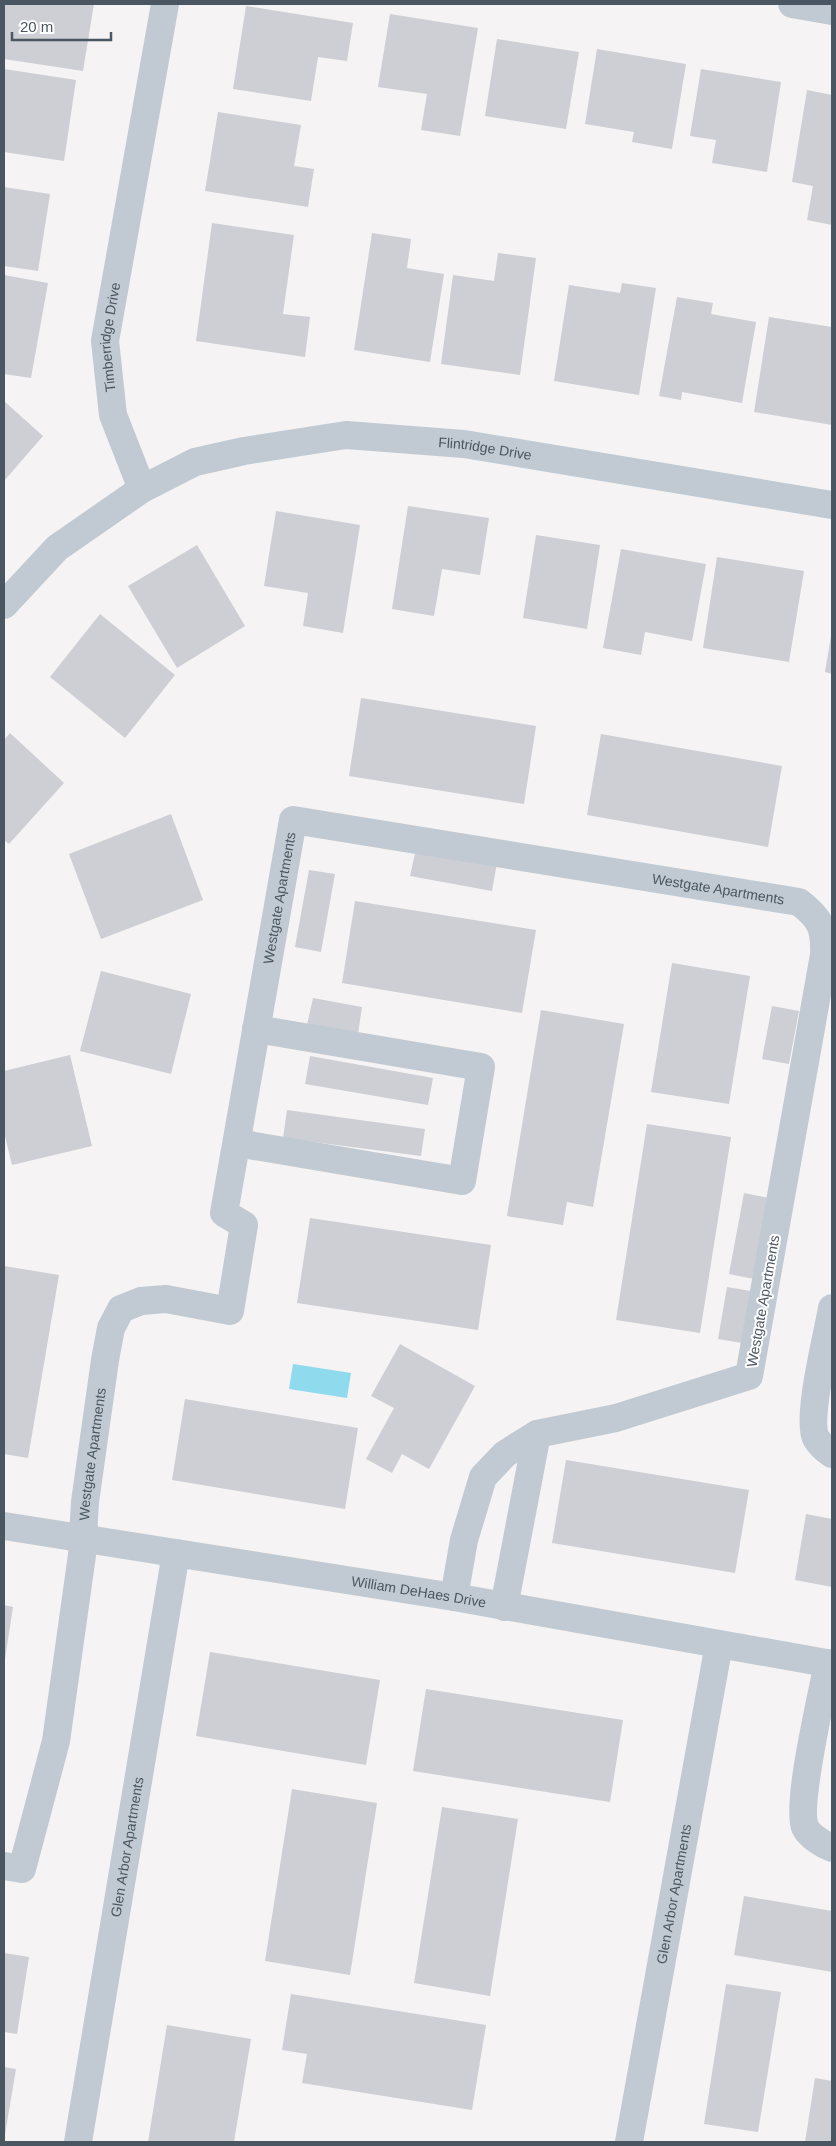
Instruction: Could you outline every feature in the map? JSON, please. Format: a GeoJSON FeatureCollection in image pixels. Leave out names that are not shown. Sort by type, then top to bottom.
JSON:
{"type":"FeatureCollection","features":[{"type":"Feature","properties":{"kind":"street","name":"Timberridge Drive"},"geometry":{"type":"LineString","coordinates":[[142,489],[113,415],[104,341],[165,4]]}},
{"type":"Feature","properties":{"kind":"street"},"geometry":{"type":"LineString","coordinates":[[792,4],[832,11]]}},
{"type":"Feature","properties":{"kind":"street","name":"Flintridge Drive"},"geometry":{"type":"LineString","coordinates":[[142,489],[195,462],[244,451],[346,435],[464,444],[832,505]]}},
{"type":"Feature","properties":{"kind":"street"},"geometry":{"type":"LineString","coordinates":[[4,605],[57,548],[142,489]]}},
{"type":"Feature","properties":{"kind":"street","name":"Westgate Apartments"},"geometry":{"type":"LineString","coordinates":[[4,1866],[22,1869],[56,1741],[84,1539],[85,1502],[111,1328],[122,1309],[140,1301],[166,1299],[230,1312],[244,1225],[224,1213],[293,820],[799,902],[815,915],[825,936],[824,955],[750,1376],[616,1418],[537,1434],[505,1454],[483,1477],[464,1540],[454,1597]]}},
{"type":"Feature","properties":{"kind":"street"},"geometry":{"type":"LineString","coordinates":[[236,1144],[462,1181],[481,1068],[256,1029]]}},
{"type":"Feature","properties":{"kind":"street"},"geometry":{"type":"LineString","coordinates":[[832,1308],[814,1406],[813,1424],[815,1437],[824,1449],[832,1454]]}},
{"type":"Feature","properties":{"kind":"street"},"geometry":{"type":"LineString","coordinates":[[504,1607],[537,1434]]}},
{"type":"Feature","properties":{"kind":"street","name":"William DeHaes Drive"},"geometry":{"type":"LineString","coordinates":[[4,1526],[454,1597],[830,1664]]}},
{"type":"Feature","properties":{"kind":"street","name":"Glen Arbor Apartments"},"geometry":{"type":"LineString","coordinates":[[78,2142],[176,1552]]}},
{"type":"Feature","properties":{"kind":"street","name":"Glen Arbor Apartments"},"geometry":{"type":"LineString","coordinates":[[629,2142],[719,1644]]}},
{"type":"Feature","properties":{"kind":"street"},"geometry":{"type":"LineString","coordinates":[[830,1664],[802,1803],[806,1828],[823,1845],[832,1848]]}},
{"type":"Feature","properties":{"kind":"water"},"geometry":{"type":"Polygon","coordinates":[[[293,1364],[351,1373],[347,1398],[289,1389],[293,1364]]]}},
{"type":"Feature","properties":{"kind":"building"},"geometry":{"type":"Polygon","coordinates":[[[4,4],[94,4],[83,71],[4,59],[4,4]]]}},
{"type":"Feature","properties":{"kind":"building"},"geometry":{"type":"Polygon","coordinates":[[[246,6],[353,23],[347,61],[318,57],[311,101],[233,89],[246,6]]]}},
{"type":"Feature","properties":{"kind":"building"},"geometry":{"type":"Polygon","coordinates":[[[390,14],[478,28],[460,136],[421,130],[427,94],[378,87],[390,14]]]}},
{"type":"Feature","properties":{"kind":"building"},"geometry":{"type":"Polygon","coordinates":[[[497,39],[579,52],[566,129],[485,116],[497,39]]]}},
{"type":"Feature","properties":{"kind":"building"},"geometry":{"type":"Polygon","coordinates":[[[597,49],[686,64],[672,149],[632,142],[634,132],[585,124],[597,49]]]}},
{"type":"Feature","properties":{"kind":"building"},"geometry":{"type":"Polygon","coordinates":[[[4,69],[76,80],[64,161],[4,152],[4,69]]]}},
{"type":"Feature","properties":{"kind":"building"},"geometry":{"type":"Polygon","coordinates":[[[701,69],[781,82],[767,172],[712,163],[716,140],[690,136],[701,69]]]}},
{"type":"Feature","properties":{"kind":"building"},"geometry":{"type":"Polygon","coordinates":[[[807,90],[832,95],[832,225],[807,220],[813,186],[792,182],[807,90]]]}},
{"type":"Feature","properties":{"kind":"building"},"geometry":{"type":"Polygon","coordinates":[[[218,112],[301,125],[294,166],[314,169],[308,207],[205,191],[218,112]]]}},
{"type":"Feature","properties":{"kind":"building"},"geometry":{"type":"Polygon","coordinates":[[[4,187],[50,194],[38,271],[4,266],[4,187]]]}},
{"type":"Feature","properties":{"kind":"building"},"geometry":{"type":"Polygon","coordinates":[[[212,223],[294,235],[283,314],[310,317],[305,357],[196,341],[212,223]]]}},
{"type":"Feature","properties":{"kind":"building"},"geometry":{"type":"Polygon","coordinates":[[[372,233],[411,239],[407,268],[444,274],[430,362],[354,350],[372,233]]]}},
{"type":"Feature","properties":{"kind":"building"},"geometry":{"type":"Polygon","coordinates":[[[498,253],[536,258],[520,375],[441,364],[453,275],[494,281],[498,253]]]}},
{"type":"Feature","properties":{"kind":"building"},"geometry":{"type":"Polygon","coordinates":[[[4,275],[48,283],[31,378],[4,374],[4,275]]]}},
{"type":"Feature","properties":{"kind":"building"},"geometry":{"type":"Polygon","coordinates":[[[622,283],[656,288],[639,395],[554,381],[569,285],[620,293],[622,283]]]}},
{"type":"Feature","properties":{"kind":"building"},"geometry":{"type":"Polygon","coordinates":[[[677,297],[713,303],[711,314],[756,322],[742,403],[682,392],[681,400],[659,396],[677,297]]]}},
{"type":"Feature","properties":{"kind":"building"},"geometry":{"type":"Polygon","coordinates":[[[769,317],[832,327],[832,425],[754,412],[769,317]]]}},
{"type":"Feature","properties":{"kind":"building"},"geometry":{"type":"Polygon","coordinates":[[[4,401],[43,436],[4,481],[4,401]]]}},
{"type":"Feature","properties":{"kind":"building"},"geometry":{"type":"Polygon","coordinates":[[[408,506],[489,518],[480,575],[442,569],[434,616],[392,609],[408,506]]]}},
{"type":"Feature","properties":{"kind":"building"},"geometry":{"type":"Polygon","coordinates":[[[276,511],[360,525],[343,633],[303,626],[308,593],[264,586],[276,511]]]}},
{"type":"Feature","properties":{"kind":"building"},"geometry":{"type":"Polygon","coordinates":[[[536,535],[600,545],[587,629],[523,618],[536,535]]]}},
{"type":"Feature","properties":{"kind":"building"},"geometry":{"type":"Polygon","coordinates":[[[197,545],[245,626],[177,668],[128,586],[197,545]]]}},
{"type":"Feature","properties":{"kind":"building"},"geometry":{"type":"Polygon","coordinates":[[[621,549],[706,564],[692,641],[645,632],[641,655],[603,648],[621,549]]]}},
{"type":"Feature","properties":{"kind":"building"},"geometry":{"type":"Polygon","coordinates":[[[717,557],[804,571],[789,662],[703,648],[717,557]]]}},
{"type":"Feature","properties":{"kind":"building"},"geometry":{"type":"Polygon","coordinates":[[[100,614],[175,675],[125,738],[50,677],[100,614]]]}},
{"type":"Feature","properties":{"kind":"building"},"geometry":{"type":"Polygon","coordinates":[[[832,636],[832,674],[825,672],[832,636]]]}},
{"type":"Feature","properties":{"kind":"building"},"geometry":{"type":"Polygon","coordinates":[[[361,698],[536,726],[524,804],[349,776],[361,698]]]}},
{"type":"Feature","properties":{"kind":"building"},"geometry":{"type":"Polygon","coordinates":[[[10,733],[64,783],[9,844],[4,840],[4,740],[10,733]]]}},
{"type":"Feature","properties":{"kind":"building"},"geometry":{"type":"Polygon","coordinates":[[[601,734],[782,766],[768,847],[587,815],[601,734]]]}},
{"type":"Feature","properties":{"kind":"building"},"geometry":{"type":"Polygon","coordinates":[[[171,814],[203,900],[101,939],[69,854],[171,814]]]}},
{"type":"Feature","properties":{"kind":"building"},"geometry":{"type":"Polygon","coordinates":[[[416,849],[497,863],[492,891],[410,876],[416,849]]]}},
{"type":"Feature","properties":{"kind":"building"},"geometry":{"type":"Polygon","coordinates":[[[309,870],[335,874],[321,952],[295,947],[309,870]]]}},
{"type":"Feature","properties":{"kind":"building"},"geometry":{"type":"Polygon","coordinates":[[[355,901],[536,930],[522,1013],[342,983],[355,901]]]}},
{"type":"Feature","properties":{"kind":"building"},"geometry":{"type":"Polygon","coordinates":[[[672,963],[750,976],[729,1104],[651,1092],[672,963]]]}},
{"type":"Feature","properties":{"kind":"building"},"geometry":{"type":"Polygon","coordinates":[[[101,971],[191,994],[171,1074],[80,1051],[101,971]]]}},
{"type":"Feature","properties":{"kind":"building"},"geometry":{"type":"Polygon","coordinates":[[[313,998],[362,1007],[358,1034],[307,1025],[313,998]]]}},
{"type":"Feature","properties":{"kind":"building"},"geometry":{"type":"Polygon","coordinates":[[[772,1006],[799,1011],[789,1064],[762,1059],[772,1006]]]}},
{"type":"Feature","properties":{"kind":"building"},"geometry":{"type":"Polygon","coordinates":[[[541,1010],[624,1024],[593,1207],[567,1202],[563,1225],[507,1216],[541,1010]]]}},
{"type":"Feature","properties":{"kind":"building"},"geometry":{"type":"Polygon","coordinates":[[[70,1055],[92,1146],[12,1165],[4,1132],[4,1071],[70,1055]]]}},
{"type":"Feature","properties":{"kind":"building"},"geometry":{"type":"Polygon","coordinates":[[[310,1056],[433,1078],[428,1105],[305,1084],[310,1056]]]}},
{"type":"Feature","properties":{"kind":"building"},"geometry":{"type":"Polygon","coordinates":[[[287,1110],[425,1129],[421,1156],[283,1138],[287,1110]]]}},
{"type":"Feature","properties":{"kind":"building"},"geometry":{"type":"Polygon","coordinates":[[[647,1124],[731,1137],[700,1333],[616,1320],[647,1124]]]}},
{"type":"Feature","properties":{"kind":"building"},"geometry":{"type":"Polygon","coordinates":[[[744,1193],[769,1198],[754,1279],[729,1274],[744,1193]]]}},
{"type":"Feature","properties":{"kind":"building"},"geometry":{"type":"Polygon","coordinates":[[[310,1218],[491,1245],[478,1330],[297,1303],[310,1218]]]}},
{"type":"Feature","properties":{"kind":"building"},"geometry":{"type":"Polygon","coordinates":[[[4,1266],[59,1275],[28,1458],[4,1454],[4,1266]]]}},
{"type":"Feature","properties":{"kind":"building"},"geometry":{"type":"Polygon","coordinates":[[[727,1287],[757,1292],[748,1344],[718,1339],[727,1287]]]}},
{"type":"Feature","properties":{"kind":"building"},"geometry":{"type":"Polygon","coordinates":[[[400,1344],[475,1386],[429,1469],[402,1454],[392,1473],[366,1459],[394,1408],[371,1396],[400,1344]]]}},
{"type":"Feature","properties":{"kind":"building"},"geometry":{"type":"Polygon","coordinates":[[[185,1399],[358,1428],[345,1509],[172,1480],[185,1399]]]}},
{"type":"Feature","properties":{"kind":"building"},"geometry":{"type":"Polygon","coordinates":[[[566,1460],[749,1490],[735,1573],[552,1543],[566,1460]]]}},
{"type":"Feature","properties":{"kind":"building"},"geometry":{"type":"Polygon","coordinates":[[[806,1514],[832,1519],[832,1587],[795,1580],[806,1514]]]}},
{"type":"Feature","properties":{"kind":"building"},"geometry":{"type":"Polygon","coordinates":[[[4,1605],[13,1607],[5,1659],[4,1659],[4,1605]]]}},
{"type":"Feature","properties":{"kind":"building"},"geometry":{"type":"Polygon","coordinates":[[[210,1652],[380,1680],[366,1765],[196,1736],[210,1652]]]}},
{"type":"Feature","properties":{"kind":"building"},"geometry":{"type":"Polygon","coordinates":[[[426,1689],[623,1720],[610,1802],[413,1771],[426,1689]]]}},
{"type":"Feature","properties":{"kind":"building"},"geometry":{"type":"Polygon","coordinates":[[[292,1789],[377,1803],[350,1975],[265,1961],[292,1789]]]}},
{"type":"Feature","properties":{"kind":"building"},"geometry":{"type":"Polygon","coordinates":[[[442,1807],[518,1819],[490,1996],[414,1983],[442,1807]]]}},
{"type":"Feature","properties":{"kind":"building"},"geometry":{"type":"Polygon","coordinates":[[[744,1896],[832,1911],[832,1972],[734,1955],[744,1896]]]}},
{"type":"Feature","properties":{"kind":"building"},"geometry":{"type":"Polygon","coordinates":[[[4,1953],[29,1957],[17,2034],[4,2032],[4,1953]]]}},
{"type":"Feature","properties":{"kind":"building"},"geometry":{"type":"Polygon","coordinates":[[[726,1984],[781,1992],[758,2132],[704,2124],[726,1984]]]}},
{"type":"Feature","properties":{"kind":"building"},"geometry":{"type":"Polygon","coordinates":[[[291,1994],[486,2025],[472,2110],[302,2083],[307,2054],[282,2050],[291,1994]]]}},
{"type":"Feature","properties":{"kind":"building"},"geometry":{"type":"Polygon","coordinates":[[[167,2025],[251,2039],[234,2142],[148,2142],[167,2025]]]}},
{"type":"Feature","properties":{"kind":"building"},"geometry":{"type":"Polygon","coordinates":[[[4,2067],[16,2069],[5,2135],[4,2135],[4,2067]]]}},
{"type":"Feature","properties":{"kind":"building"},"geometry":{"type":"Polygon","coordinates":[[[815,2078],[832,2081],[832,2142],[805,2142],[815,2078]]]}}]}
